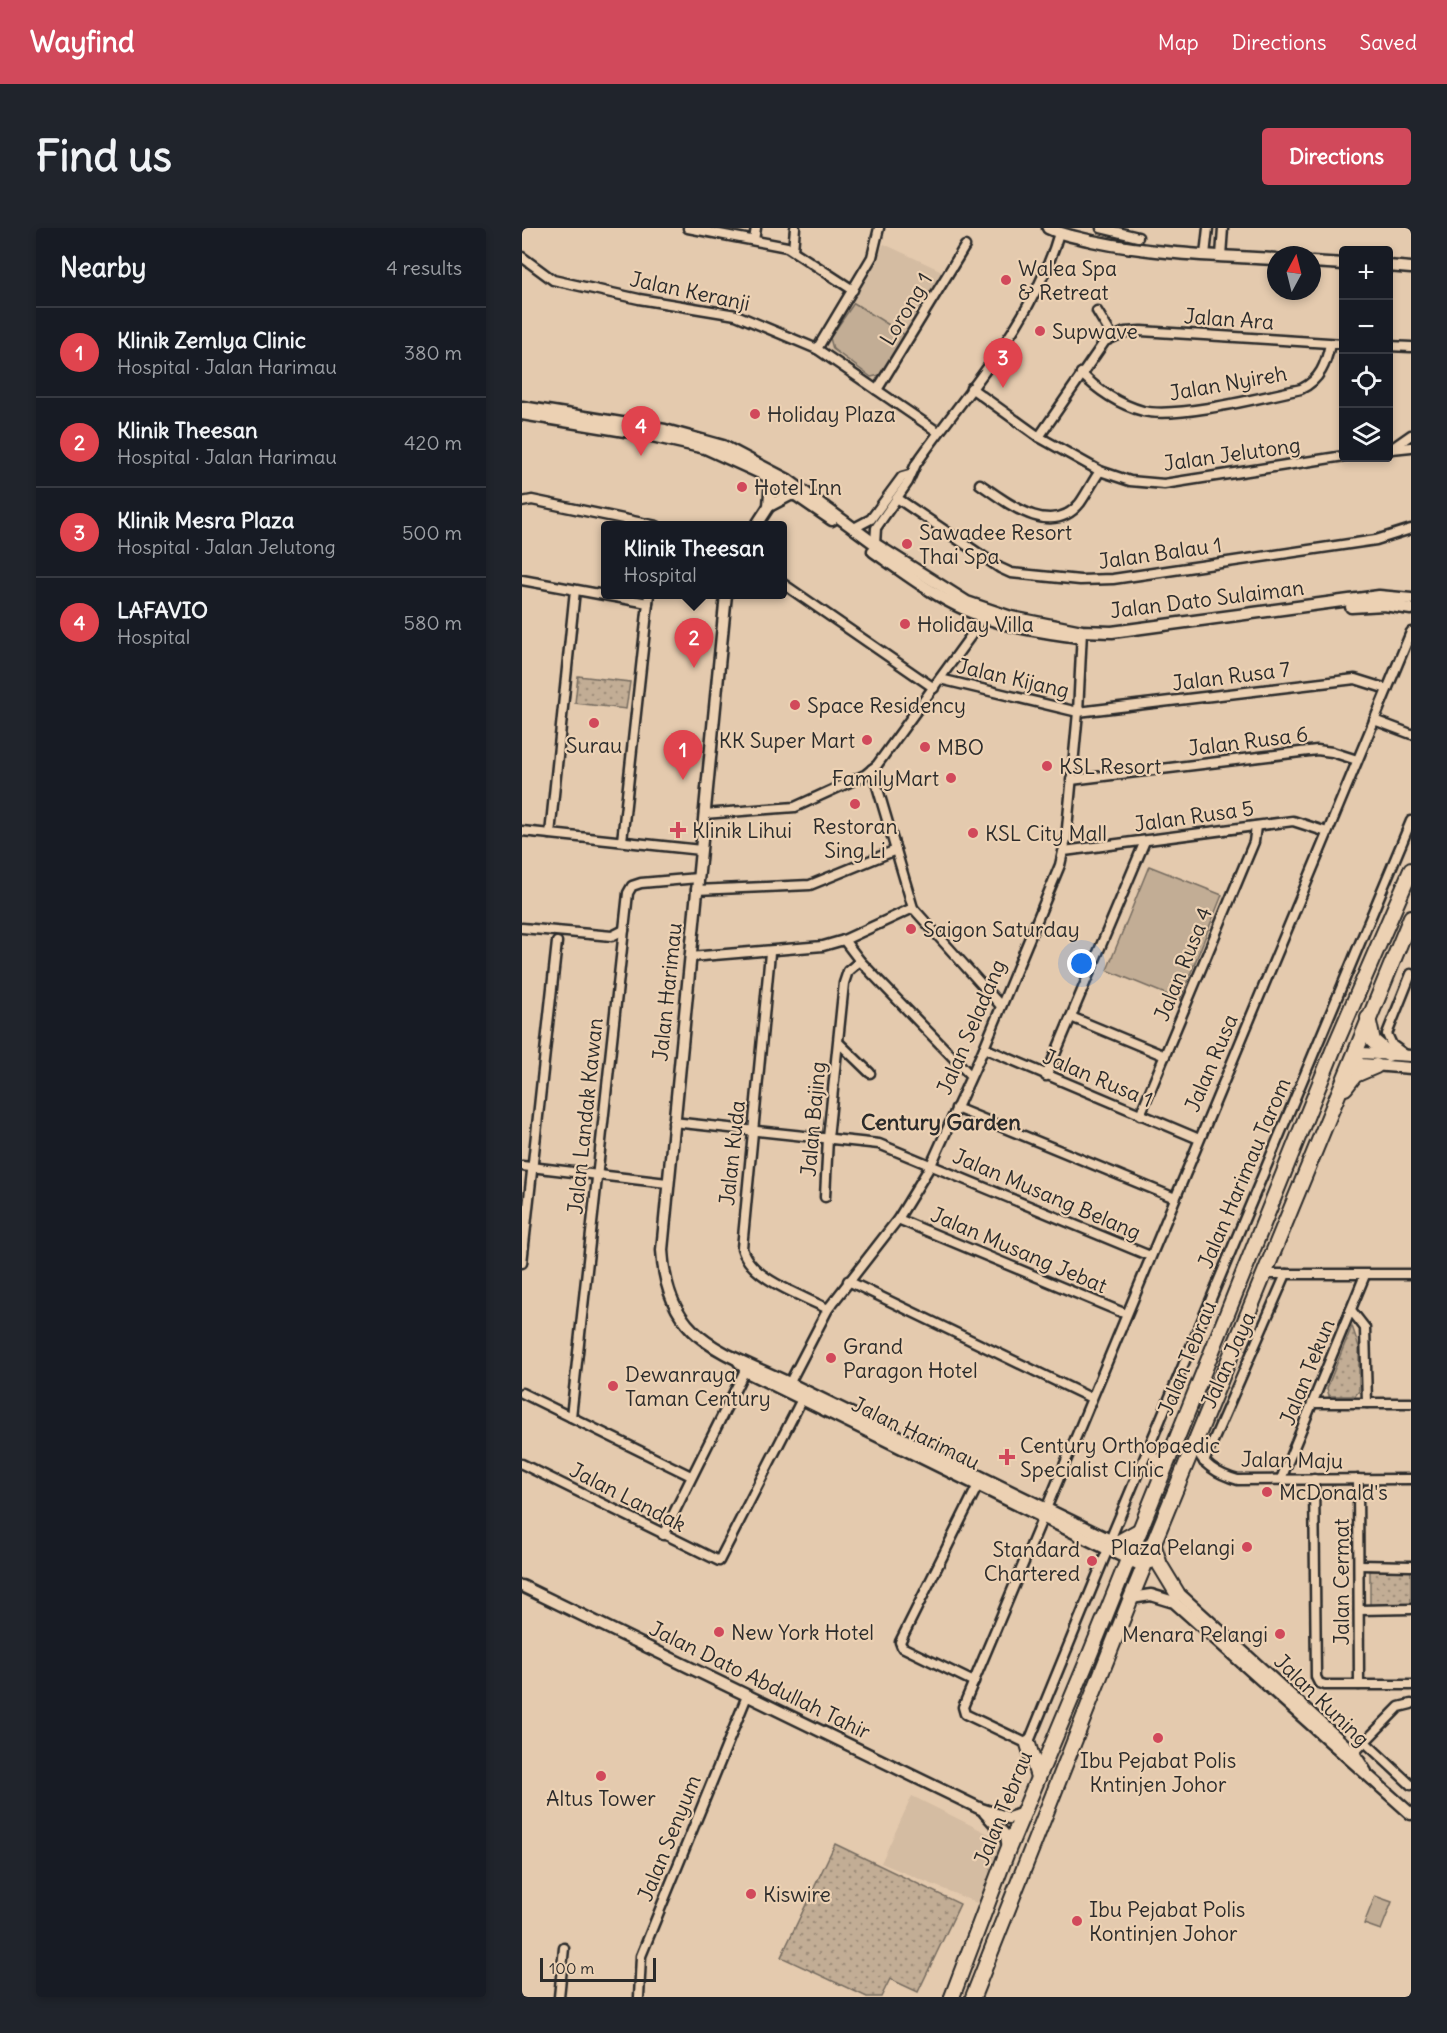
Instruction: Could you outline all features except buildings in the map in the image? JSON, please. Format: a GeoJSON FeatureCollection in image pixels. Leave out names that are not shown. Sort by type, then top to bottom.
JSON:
{"type":"FeatureCollection","features":[{"type":"Feature","properties":{"kind":"highway","name":"Jalan Tebrau"},"geometry":{"type":"LineString","coordinates":[[952,1997],[1007,1852],[1130,1555],[1334,1048],[1411,870]]}},
{"type":"Feature","properties":{"kind":"highway","name":"Jalan Tebrau"},"geometry":{"type":"LineString","coordinates":[[973,1997],[1145,1562],[1411,917]]}},
{"type":"Feature","properties":{"kind":"highway"},"geometry":{"type":"LineString","coordinates":[[1298,1141],[1336,1069],[1352,1057],[1348,1049],[1348,1035],[1376,953]]}},
{"type":"Feature","properties":{"kind":"highway"},"geometry":{"type":"LineString","coordinates":[[1368,1018],[1373,1041],[1388,1054]]}},
{"type":"Feature","properties":{"kind":"highway"},"geometry":{"type":"LineString","coordinates":[[1336,1102],[1355,1075],[1376,1065]]}},
{"type":"Feature","properties":{"kind":"highway"},"geometry":{"type":"LineString","coordinates":[[1112,1544],[1140,1530]]}},
{"type":"Feature","properties":{"kind":"highway"},"geometry":{"type":"LineString","coordinates":[[1153,1543],[1160,1565],[1177,1593]]}},
{"type":"Feature","properties":{"kind":"highway"},"geometry":{"type":"LineString","coordinates":[[1028,1744],[1038,1777]]}},
{"type":"Feature","properties":{"kind":"street"},"geometry":{"type":"LineString","coordinates":[[688,228],[793,250],[853,290]]}},
{"type":"Feature","properties":{"kind":"street"},"geometry":{"type":"LineString","coordinates":[[754,240],[756,228]]}},
{"type":"Feature","properties":{"kind":"street"},"geometry":{"type":"LineString","coordinates":[[793,250],[795,228]]}},
{"type":"Feature","properties":{"kind":"street"},"geometry":{"type":"LineString","coordinates":[[817,349],[872,257],[879,228]]}},
{"type":"Feature","properties":{"kind":"street"},"geometry":{"type":"LineString","coordinates":[[1048,228],[1059,233],[1138,238],[1205,255],[1267,259]]}},
{"type":"Feature","properties":{"kind":"street"},"geometry":{"type":"LineString","coordinates":[[1101,228],[1125,230],[1138,238]]}},
{"type":"Feature","properties":{"kind":"street"},"geometry":{"type":"LineString","coordinates":[[1205,255],[1208,228]]}},
{"type":"Feature","properties":{"kind":"street"},"geometry":{"type":"LineString","coordinates":[[1221,256],[1223,228]]}},
{"type":"Feature","properties":{"kind":"street"},"geometry":{"type":"LineString","coordinates":[[875,544],[876,528],[897,498],[909,475],[1023,315],[1050,264],[1059,233]]}},
{"type":"Feature","properties":{"kind":"street","name":"Lorong 1"},"geometry":{"type":"LineString","coordinates":[[877,390],[965,246]]}},
{"type":"Feature","properties":{"kind":"street","name":"Jalan Keranji"},"geometry":{"type":"LineString","coordinates":[[522,257],[553,280],[639,299],[736,315],[817,349],[938,432]]}},
{"type":"Feature","properties":{"kind":"street"},"geometry":{"type":"LineString","coordinates":[[1321,263],[1339,264]]}},
{"type":"Feature","properties":{"kind":"street"},"geometry":{"type":"LineString","coordinates":[[1393,267],[1411,268]]}},
{"type":"Feature","properties":{"kind":"street"},"geometry":{"type":"LineString","coordinates":[[1039,437],[1095,352],[1112,336],[1097,311]]}},
{"type":"Feature","properties":{"kind":"street","name":"Jalan Ara"},"geometry":{"type":"LineString","coordinates":[[1112,336],[1141,331],[1339,345]]}},
{"type":"Feature","properties":{"kind":"street","name":"Jalan Nyireh"},"geometry":{"type":"LineString","coordinates":[[1081,373],[1093,387],[1124,404],[1142,411],[1166,413],[1301,389],[1311,384],[1322,371],[1330,344]]}},
{"type":"Feature","properties":{"kind":"street"},"geometry":{"type":"LineString","coordinates":[[1393,346],[1411,347]]}},
{"type":"Feature","properties":{"kind":"street","name":"Jalan Jelutong"},"geometry":{"type":"LineString","coordinates":[[971,388],[1039,437],[1100,471],[1131,481],[1164,484],[1339,457]]}},
{"type":"Feature","properties":{"kind":"street","name":"Jalan Dato Sulaiman"},"geometry":{"type":"LineString","coordinates":[[522,406],[665,430],[723,446],[788,480],[875,544],[983,613]]}},
{"type":"Feature","properties":{"kind":"street","name":"Jalan Dato Sulaiman"},"geometry":{"type":"LineString","coordinates":[[522,414],[643,434],[705,448],[771,478],[900,570],[983,613],[1028,629],[1132,636],[1362,606],[1411,609]]}},
{"type":"Feature","properties":{"kind":"street"},"geometry":{"type":"LineString","coordinates":[[1393,447],[1411,435]]}},
{"type":"Feature","properties":{"kind":"street"},"geometry":{"type":"LineString","coordinates":[[1393,449],[1411,447]]}},
{"type":"Feature","properties":{"kind":"street"},"geometry":{"type":"LineString","coordinates":[[980,484],[1020,511],[1039,517],[1061,517],[1078,505],[1100,471]]}},
{"type":"Feature","properties":{"kind":"street"},"geometry":{"type":"LineString","coordinates":[[854,528],[872,519],[902,477],[909,475]]}},
{"type":"Feature","properties":{"kind":"street"},"geometry":{"type":"LineString","coordinates":[[769,506],[771,478]]}},
{"type":"Feature","properties":{"kind":"street"},"geometry":{"type":"LineString","coordinates":[[759,521],[769,506],[790,495],[797,495]]}},
{"type":"Feature","properties":{"kind":"street","name":"Jalan Balau 1"},"geometry":{"type":"LineString","coordinates":[[897,498],[1000,568],[1021,574],[1080,580],[1113,579],[1376,540],[1411,529]]}},
{"type":"Feature","properties":{"kind":"street"},"geometry":{"type":"LineString","coordinates":[[522,502],[532,500],[637,521]]}},
{"type":"Feature","properties":{"kind":"street"},"geometry":{"type":"LineString","coordinates":[[522,580],[601,593]]}},
{"type":"Feature","properties":{"kind":"street"},"geometry":{"type":"LineString","coordinates":[[787,586],[933,688]]}},
{"type":"Feature","properties":{"kind":"street"},"geometry":{"type":"LineString","coordinates":[[550,834],[575,590]]}},
{"type":"Feature","properties":{"kind":"street","name":"Jalan Dato Sulaiman"},"geometry":{"type":"LineString","coordinates":[[1082,634],[1130,631],[1378,596],[1411,598]]}},
{"type":"Feature","properties":{"kind":"street"},"geometry":{"type":"LineString","coordinates":[[622,842],[649,599]]}},
{"type":"Feature","properties":{"kind":"street","name":"Jalan Harimau"},"geometry":{"type":"LineString","coordinates":[[726,599],[667,1182],[662,1250],[664,1277],[672,1300],[694,1333],[744,1366],[1044,1513]]}},
{"type":"Feature","properties":{"kind":"street"},"geometry":{"type":"LineString","coordinates":[[704,814],[795,807],[872,769],[940,679],[983,613]]}},
{"type":"Feature","properties":{"kind":"street","name":"Jalan Rusa"},"geometry":{"type":"LineString","coordinates":[[1028,1744],[965,1714],[963,1707],[1411,632]]}},
{"type":"Feature","properties":{"kind":"street","name":"Jalan Seladang"},"geometry":{"type":"LineString","coordinates":[[787,1387],[828,1310],[848,1281],[898,1219],[931,1165],[984,1048],[1064,851],[1078,712],[1082,634]]}},
{"type":"Feature","properties":{"kind":"street","name":"Jalan Kijang"},"geometry":{"type":"LineString","coordinates":[[940,679],[1078,712]]}},
{"type":"Feature","properties":{"kind":"street","name":"Jalan Rusa 7"},"geometry":{"type":"LineString","coordinates":[[1078,712],[1355,679],[1387,689]]}},
{"type":"Feature","properties":{"kind":"street"},"geometry":{"type":"LineString","coordinates":[[1374,720],[1411,734]]}},
{"type":"Feature","properties":{"kind":"street","name":"Jalan Rusa 6"},"geometry":{"type":"LineString","coordinates":[[1071,780],[1317,750],[1357,760]]}},
{"type":"Feature","properties":{"kind":"street"},"geometry":{"type":"LineString","coordinates":[[872,769],[913,908],[1001,1006]]}},
{"type":"Feature","properties":{"kind":"street","name":"Jalan Rusa 5"},"geometry":{"type":"LineString","coordinates":[[1064,851],[1145,842],[1293,820],[1327,832]]}},
{"type":"Feature","properties":{"kind":"street","name":"Jalan Rusa 4"},"geometry":{"type":"LineString","coordinates":[[1140,1115],[1254,842],[1256,826]]}},
{"type":"Feature","properties":{"kind":"street","name":"Jalan Harimau Tarom"},"geometry":{"type":"LineString","coordinates":[[1028,1744],[1112,1544],[1148,1449],[1410,827]]}},
{"type":"Feature","properties":{"kind":"street"},"geometry":{"type":"LineString","coordinates":[[522,831],[700,850]]}},
{"type":"Feature","properties":{"kind":"street"},"geometry":{"type":"LineString","coordinates":[[1046,1076],[1145,842]]}},
{"type":"Feature","properties":{"kind":"street"},"geometry":{"type":"LineString","coordinates":[[696,890],[810,885],[896,850]]}},
{"type":"Feature","properties":{"kind":"street","name":"Jalan Landak Kawan"},"geometry":{"type":"LineString","coordinates":[[571,1417],[628,892],[632,886],[698,878]]}},
{"type":"Feature","properties":{"kind":"street"},"geometry":{"type":"LineString","coordinates":[[690,957],[823,946],[844,940],[913,908]]}},
{"type":"Feature","properties":{"kind":"street"},"geometry":{"type":"LineString","coordinates":[[522,928],[612,936],[624,930]]}},
{"type":"Feature","properties":{"kind":"street"},"geometry":{"type":"LineString","coordinates":[[612,936],[622,946]]}},
{"type":"Feature","properties":{"kind":"street"},"geometry":{"type":"LineString","coordinates":[[844,940],[860,961],[970,1075]]}},
{"type":"Feature","properties":{"kind":"street"},"geometry":{"type":"LineString","coordinates":[[522,1263],[557,942]]}},
{"type":"Feature","properties":{"kind":"street","name":"Jalan Kuda"},"geometry":{"type":"LineString","coordinates":[[770,952],[742,1236],[744,1256],[760,1274],[828,1310]]}},
{"type":"Feature","properties":{"kind":"street","name":"Jalan Bajing"},"geometry":{"type":"LineString","coordinates":[[825,1197],[828,1138],[846,976],[860,961]]}},
{"type":"Feature","properties":{"kind":"street"},"geometry":{"type":"LineString","coordinates":[[1409,1056],[1392,1045],[1387,1034],[1411,974]]}},
{"type":"Feature","properties":{"kind":"street"},"geometry":{"type":"LineString","coordinates":[[1071,1017],[1165,1056]]}},
{"type":"Feature","properties":{"kind":"street","name":"Jalan Bajing"},"geometry":{"type":"LineString","coordinates":[[839,1043],[870,1073]]}},
{"type":"Feature","properties":{"kind":"street","name":"Jalan Rusa 1"},"geometry":{"type":"LineString","coordinates":[[984,1048],[1199,1139]]}},
{"type":"Feature","properties":{"kind":"street"},"geometry":{"type":"LineString","coordinates":[[1352,1057],[1362,1053],[1409,1056]]}},
{"type":"Feature","properties":{"kind":"street"},"geometry":{"type":"LineString","coordinates":[[1352,1057],[1361,1064],[1411,1068]]}},
{"type":"Feature","properties":{"kind":"street"},"geometry":{"type":"LineString","coordinates":[[956,1108],[1175,1198]]}},
{"type":"Feature","properties":{"kind":"street","name":"Jalan Musang Belang"},"geometry":{"type":"LineString","coordinates":[[673,1122],[879,1144],[1150,1256]]}},
{"type":"Feature","properties":{"kind":"street"},"geometry":{"type":"LineString","coordinates":[[522,1166],[667,1182]]}},
{"type":"Feature","properties":{"kind":"street","name":"Jalan Musang Jebat"},"geometry":{"type":"LineString","coordinates":[[898,1219],[1126,1314]]}},
{"type":"Feature","properties":{"kind":"street"},"geometry":{"type":"LineString","coordinates":[[1263,1274],[1411,1274]]}},
{"type":"Feature","properties":{"kind":"street","name":"Jalan Jaya"},"geometry":{"type":"LineString","coordinates":[[1204,1462],[1286,1274]]}},
{"type":"Feature","properties":{"kind":"street","name":"Jalan Tekun"},"geometry":{"type":"LineString","coordinates":[[1281,1479],[1315,1403],[1365,1275]]}},
{"type":"Feature","properties":{"kind":"street"},"geometry":{"type":"LineString","coordinates":[[848,1281],[1091,1398]]}},
{"type":"Feature","properties":{"kind":"street","name":"Jalan Tekun"},"geometry":{"type":"LineString","coordinates":[[1351,1310],[1365,1328],[1368,1350],[1367,1403]]}},
{"type":"Feature","properties":{"kind":"street"},"geometry":{"type":"LineString","coordinates":[[663,1535],[744,1366]]}},
{"type":"Feature","properties":{"kind":"street","name":"Jalan Harimau"},"geometry":{"type":"LineString","coordinates":[[787,1387],[802,1399],[978,1485],[1112,1544],[1145,1562]]}},
{"type":"Feature","properties":{"kind":"street"},"geometry":{"type":"LineString","coordinates":[[522,1393],[691,1476]]}},
{"type":"Feature","properties":{"kind":"street","name":"Jalan Landak"},"geometry":{"type":"LineString","coordinates":[[522,1464],[719,1561],[802,1399]]}},
{"type":"Feature","properties":{"kind":"street"},"geometry":{"type":"LineString","coordinates":[[1315,1403],[1411,1403]]}},
{"type":"Feature","properties":{"kind":"street"},"geometry":{"type":"LineString","coordinates":[[1196,1437],[1197,1450],[1204,1462]]}},
{"type":"Feature","properties":{"kind":"street"},"geometry":{"type":"LineString","coordinates":[[1148,1449],[1164,1469]]}},
{"type":"Feature","properties":{"kind":"street","name":"Jalan Maju"},"geometry":{"type":"LineString","coordinates":[[1204,1462],[1227,1477],[1238,1480],[1411,1479]]}},
{"type":"Feature","properties":{"kind":"street"},"geometry":{"type":"LineString","coordinates":[[1314,1479],[1316,1677],[1319,1683],[1325,1685],[1411,1685]]}},
{"type":"Feature","properties":{"kind":"street","name":"Jalan Cermat"},"geometry":{"type":"LineString","coordinates":[[1358,1479],[1359,1685]]}},
{"type":"Feature","properties":{"kind":"street"},"geometry":{"type":"LineString","coordinates":[[974,1682],[902,1647],[900,1642],[978,1485]]}},
{"type":"Feature","properties":{"kind":"street","name":"Jalan Kuning"},"geometry":{"type":"LineString","coordinates":[[1145,1562],[1411,1814]]}},
{"type":"Feature","properties":{"kind":"street"},"geometry":{"type":"LineString","coordinates":[[1359,1565],[1411,1566]]}},
{"type":"Feature","properties":{"kind":"street","name":"Jalan Dato Abdullah Tahir"},"geometry":{"type":"LineString","coordinates":[[522,1586],[981,1809],[1009,1818],[1023,1813]]}},
{"type":"Feature","properties":{"kind":"street","name":"Jalan Kuning"},"geometry":{"type":"LineString","coordinates":[[1131,1598],[1151,1594],[1174,1602],[1351,1756]]}},
{"type":"Feature","properties":{"kind":"street"},"geometry":{"type":"LineString","coordinates":[[1359,1610],[1411,1609]]}},
{"type":"Feature","properties":{"kind":"street","name":"Jalan Senyum"},"geometry":{"type":"LineString","coordinates":[[639,1997],[641,1956],[747,1696]]}},
{"type":"Feature","properties":{"kind":"street"},"geometry":{"type":"LineString","coordinates":[[1351,1756],[1400,1707],[1411,1704]]}},
{"type":"Feature","properties":{"kind":"street"},"geometry":{"type":"LineString","coordinates":[[1365,1742],[1411,1785]]}},
{"type":"Feature","properties":{"kind":"street","name":"Jalan Dato Abdullah Tahir"},"geometry":{"type":"LineString","coordinates":[[981,1809],[1006,1836],[1009,1845],[1007,1852]]}},
{"type":"Feature","properties":{"kind":"street"},"geometry":{"type":"LineString","coordinates":[[560,1997],[564,1948]]}},
{"type":"Feature","properties":{"kind":"shaded area"},"geometry":{"type":"Polygon","coordinates":[[[884,244],[944,272],[877,384],[825,348],[884,244]]]}},
{"type":"Feature","properties":{"kind":"shaded area"},"geometry":{"type":"Polygon","coordinates":[[[854,303],[905,335],[880,375],[871,377],[833,349],[830,338],[854,303]]]}},
{"type":"Feature","properties":{"kind":"shaded area"},"geometry":{"type":"Polygon","coordinates":[[[578,676],[630,682],[626,709],[575,703],[578,676]]]}},
{"type":"Feature","properties":{"kind":"shaded area"},"geometry":{"type":"Polygon","coordinates":[[[1149,866],[1222,895],[1180,1000],[1107,970],[1149,866]]]}},
{"type":"Feature","properties":{"kind":"shaded area"},"geometry":{"type":"Polygon","coordinates":[[[1352,1326],[1359,1347],[1359,1391],[1355,1396],[1329,1396],[1327,1388],[1352,1326]]]}},
{"type":"Feature","properties":{"kind":"shaded area"},"geometry":{"type":"Polygon","coordinates":[[[1370,1571],[1411,1571],[1411,1606],[1370,1606],[1370,1571]]]}},
{"type":"Feature","properties":{"kind":"shaded area"},"geometry":{"type":"Polygon","coordinates":[[[912,1796],[1001,1840],[1003,1848],[977,1903],[881,1863],[912,1796]]]}},
{"type":"Feature","properties":{"kind":"shaded area"},"geometry":{"type":"Polygon","coordinates":[[[835,1844],[960,1904],[918,1992],[890,1979],[881,1997],[867,1997],[781,1957],[835,1844]]]}},
{"type":"Feature","properties":{"kind":"shaded area"},"geometry":{"type":"Polygon","coordinates":[[[1375,1896],[1392,1902],[1381,1930],[1364,1924],[1375,1896]]]}},
{"type":"Feature","properties":{"kind":"place","name":"Walea Spa & Retreat"},"geometry":{"type":"Point","coordinates":[1006,280]}},
{"type":"Feature","properties":{"kind":"place","name":"Supwave"},"geometry":{"type":"Point","coordinates":[1040,331]}},
{"type":"Feature","properties":{"kind":"place","name":"Klinik Mesra Plaza"},"geometry":{"type":"Point","coordinates":[1003,388]}},
{"type":"Feature","properties":{"kind":"place","name":"Holiday Plaza"},"geometry":{"type":"Point","coordinates":[755,414]}},
{"type":"Feature","properties":{"kind":"place","name":"LAFAVIO"},"geometry":{"type":"Point","coordinates":[641,456]}},
{"type":"Feature","properties":{"kind":"place","name":"Hotel Inn"},"geometry":{"type":"Point","coordinates":[742,487]}},
{"type":"Feature","properties":{"kind":"place","name":"Sawadee Resort Thai Spa"},"geometry":{"type":"Point","coordinates":[907,544]}},
{"type":"Feature","properties":{"kind":"place","name":"Holiday Villa"},"geometry":{"type":"Point","coordinates":[905,624]}},
{"type":"Feature","properties":{"kind":"place","name":"Klinik Theesan"},"geometry":{"type":"Point","coordinates":[694,668]}},
{"type":"Feature","properties":{"kind":"place","name":"Space Residency"},"geometry":{"type":"Point","coordinates":[795,705]}},
{"type":"Feature","properties":{"kind":"place","name":"Surau"},"geometry":{"type":"Point","coordinates":[594,723]}},
{"type":"Feature","properties":{"kind":"place","name":"KK Super Mart"},"geometry":{"type":"Point","coordinates":[867,740]}},
{"type":"Feature","properties":{"kind":"place","name":"MBO"},"geometry":{"type":"Point","coordinates":[925,747]}},
{"type":"Feature","properties":{"kind":"place","name":"KSL Resort"},"geometry":{"type":"Point","coordinates":[1047,766]}},
{"type":"Feature","properties":{"kind":"place","name":"FamilyMart"},"geometry":{"type":"Point","coordinates":[951,778]}},
{"type":"Feature","properties":{"kind":"place","name":"Klinik Zemlya Clinic"},"geometry":{"type":"Point","coordinates":[683,780]}},
{"type":"Feature","properties":{"kind":"place","name":"Restoran Sing Li"},"geometry":{"type":"Point","coordinates":[855,804]}},
{"type":"Feature","properties":{"kind":"place","name":"Klinik Lihui"},"geometry":{"type":"Point","coordinates":[678,830]}},
{"type":"Feature","properties":{"kind":"place","name":"KSL City Mall"},"geometry":{"type":"Point","coordinates":[973,833]}},
{"type":"Feature","properties":{"kind":"place","name":"Saigon Saturday"},"geometry":{"type":"Point","coordinates":[911,929]}},
{"type":"Feature","properties":{"kind":"place","name":"Grand Paragon Hotel"},"geometry":{"type":"Point","coordinates":[831,1358]}},
{"type":"Feature","properties":{"kind":"place","name":"Dewanraya Taman Century"},"geometry":{"type":"Point","coordinates":[613,1386]}},
{"type":"Feature","properties":{"kind":"place","name":"Century Orthopaedic Specialist Clinic"},"geometry":{"type":"Point","coordinates":[1007,1457]}},
{"type":"Feature","properties":{"kind":"place","name":"McDonald's"},"geometry":{"type":"Point","coordinates":[1267,1492]}},
{"type":"Feature","properties":{"kind":"place","name":"Plaza Pelangi"},"geometry":{"type":"Point","coordinates":[1247,1547]}},
{"type":"Feature","properties":{"kind":"place","name":"Standard Chartered"},"geometry":{"type":"Point","coordinates":[1092,1561]}},
{"type":"Feature","properties":{"kind":"place","name":"New York Hotel"},"geometry":{"type":"Point","coordinates":[719,1632]}},
{"type":"Feature","properties":{"kind":"place","name":"Menara Pelangi"},"geometry":{"type":"Point","coordinates":[1280,1634]}},
{"type":"Feature","properties":{"kind":"place","name":"Ibu Pejabat Polis Kntinjen Johor"},"geometry":{"type":"Point","coordinates":[1158,1738]}},
{"type":"Feature","properties":{"kind":"place","name":"Altus Tower"},"geometry":{"type":"Point","coordinates":[601,1776]}},
{"type":"Feature","properties":{"kind":"place","name":"Kiswire"},"geometry":{"type":"Point","coordinates":[751,1894]}},
{"type":"Feature","properties":{"kind":"place","name":"Ibu Pejabat Polis Kontinjen Johor"},"geometry":{"type":"Point","coordinates":[1077,1921]}},
{"type":"Feature","properties":{"kind":"district","name":"Century Garden"},"geometry":{"type":"Point","coordinates":[941,1122]}}]}
